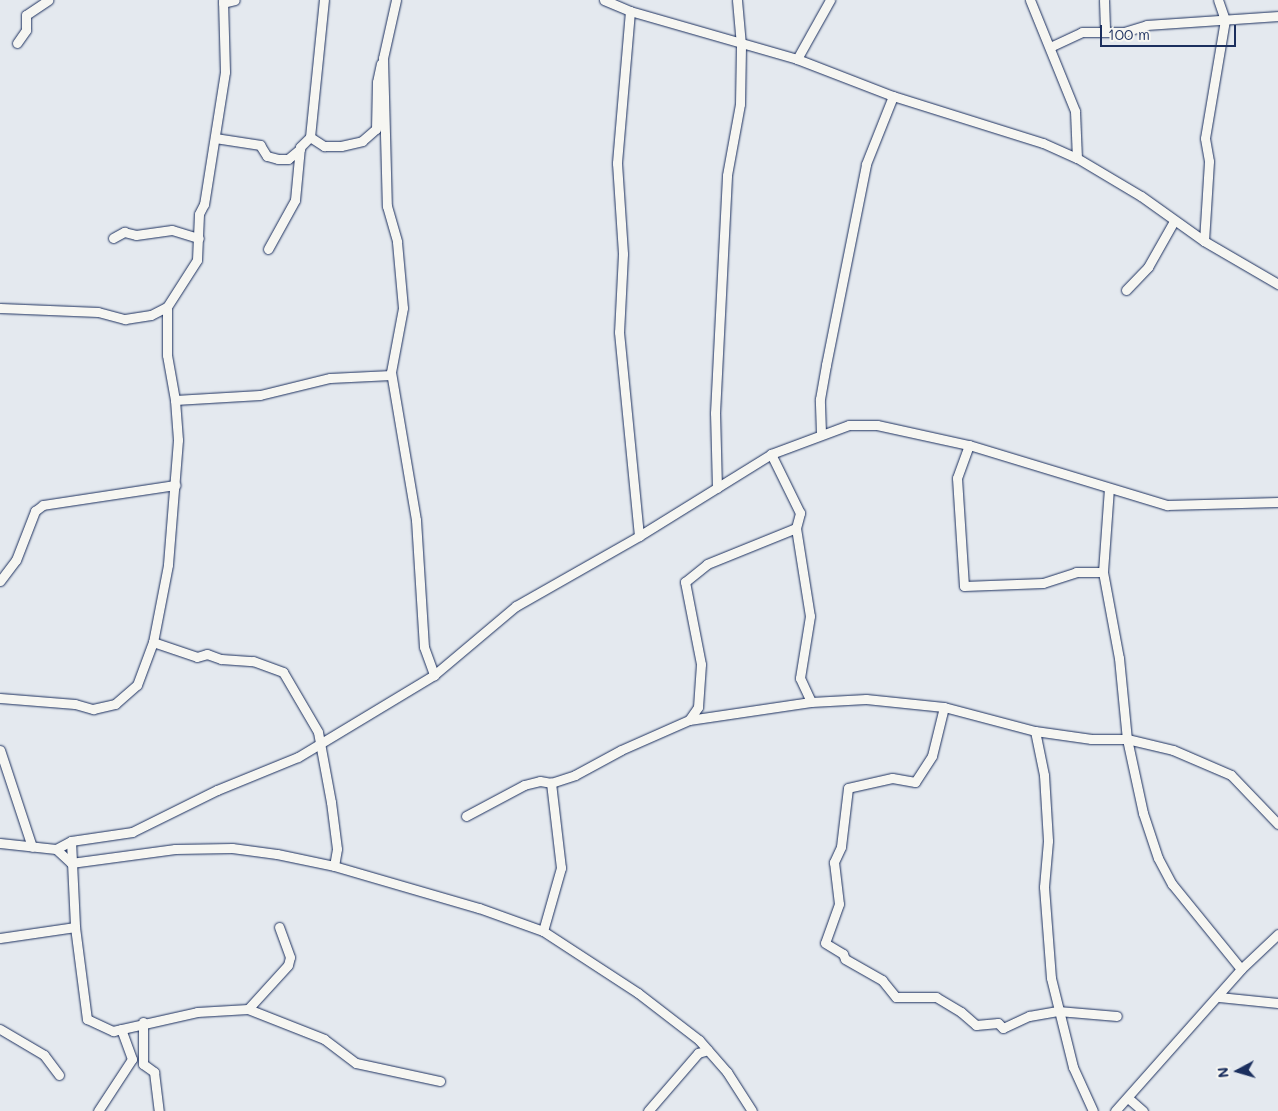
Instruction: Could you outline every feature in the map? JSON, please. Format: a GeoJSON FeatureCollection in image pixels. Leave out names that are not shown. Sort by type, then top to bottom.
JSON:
{"type":"FeatureCollection","features":[{"type":"Feature","properties":{"kind":"street"},"geometry":{"type":"LineString","coordinates":[[17,43],[26,30],[26,15],[48,0]]}},
{"type":"Feature","properties":{"kind":"street"},"geometry":{"type":"LineString","coordinates":[[0,698],[75,704],[93,709],[115,704],[137,685],[152,642],[168,565],[169,526],[176,485],[174,456],[178,424],[176,400],[167,355],[168,307],[197,260],[199,214],[204,204],[225,72],[223,2],[235,0]]}},
{"type":"Feature","properties":{"kind":"street"},"geometry":{"type":"LineString","coordinates":[[310,137],[324,0]]}},
{"type":"Feature","properties":{"kind":"street"},"geometry":{"type":"LineString","coordinates":[[310,137],[324,146],[341,146],[362,141],[376,128],[377,82],[396,0]]}},
{"type":"Feature","properties":{"kind":"street"},"geometry":{"type":"LineString","coordinates":[[604,0],[630,11],[741,45],[797,59],[892,96],[986,123],[1077,158],[1160,207],[1174,221],[1204,241],[1278,284]]}},
{"type":"Feature","properties":{"kind":"street"},"geometry":{"type":"LineString","coordinates":[[716,488],[715,413],[727,175],[740,104],[741,45],[736,0]]}},
{"type":"Feature","properties":{"kind":"street"},"geometry":{"type":"LineString","coordinates":[[797,59],[830,0]]}},
{"type":"Feature","properties":{"kind":"street"},"geometry":{"type":"LineString","coordinates":[[1030,0],[1076,111],[1077,158]]}},
{"type":"Feature","properties":{"kind":"street"},"geometry":{"type":"LineString","coordinates":[[1104,0],[1105,32]]}},
{"type":"Feature","properties":{"kind":"street"},"geometry":{"type":"LineString","coordinates":[[1204,241],[1209,161],[1205,138],[1225,20],[1218,0]]}},
{"type":"Feature","properties":{"kind":"street"},"geometry":{"type":"LineString","coordinates":[[630,11],[617,163],[623,254],[619,332],[639,536]]}},
{"type":"Feature","properties":{"kind":"street"},"geometry":{"type":"LineString","coordinates":[[1050,47],[1075,34],[1133,31],[1147,25],[1278,16]]}},
{"type":"Feature","properties":{"kind":"street"},"geometry":{"type":"LineString","coordinates":[[383,58],[387,206],[398,248],[403,308],[392,375],[416,520],[424,647],[434,675]]}},
{"type":"Feature","properties":{"kind":"street"},"geometry":{"type":"LineString","coordinates":[[821,433],[820,399],[866,164],[892,96]]}},
{"type":"Feature","properties":{"kind":"street"},"geometry":{"type":"LineString","coordinates":[[268,249],[295,200],[300,149],[305,138],[310,137]]}},
{"type":"Feature","properties":{"kind":"street"},"geometry":{"type":"LineString","coordinates":[[215,138],[260,145],[267,156],[278,159],[288,159],[300,149]]}},
{"type":"Feature","properties":{"kind":"street"},"geometry":{"type":"LineString","coordinates":[[1126,290],[1148,268],[1174,221]]}},
{"type":"Feature","properties":{"kind":"street"},"geometry":{"type":"LineString","coordinates":[[113,238],[124,232],[136,235],[172,230],[199,238]]}},
{"type":"Feature","properties":{"kind":"street"},"geometry":{"type":"LineString","coordinates":[[0,308],[98,312],[126,319],[151,315],[168,307]]}},
{"type":"Feature","properties":{"kind":"street"},"geometry":{"type":"LineString","coordinates":[[176,400],[260,395],[330,378],[392,375]]}},
{"type":"Feature","properties":{"kind":"street"},"geometry":{"type":"LineString","coordinates":[[0,843],[56,849],[71,841],[132,832],[216,790],[298,757],[434,675],[516,606],[639,536],[771,454],[821,433],[866,423],[969,445],[1167,505],[1278,502]]}},
{"type":"Feature","properties":{"kind":"street"},"geometry":{"type":"LineString","coordinates":[[969,445],[957,478],[964,586],[1043,583],[1076,572],[1103,572]]}},
{"type":"Feature","properties":{"kind":"street"},"geometry":{"type":"LineString","coordinates":[[771,454],[800,512],[796,528],[810,616],[800,678],[811,702]]}},
{"type":"Feature","properties":{"kind":"street"},"geometry":{"type":"LineString","coordinates":[[0,582],[16,560],[35,511],[42,505],[176,485]]}},
{"type":"Feature","properties":{"kind":"street"},"geometry":{"type":"LineString","coordinates":[[1109,488],[1103,572],[1119,658],[1127,739],[1143,813],[1158,858],[1172,884],[1242,969]]}},
{"type":"Feature","properties":{"kind":"street"},"geometry":{"type":"LineString","coordinates":[[689,720],[698,707],[701,664],[685,582],[707,564],[796,528]]}},
{"type":"Feature","properties":{"kind":"street"},"geometry":{"type":"LineString","coordinates":[[152,642],[198,657],[207,654],[221,659],[253,661],[283,672],[314,720],[320,742],[337,849],[334,866]]}},
{"type":"Feature","properties":{"kind":"street"},"geometry":{"type":"LineString","coordinates":[[466,816],[524,786],[540,781],[551,783],[575,775],[621,750],[689,720],[811,702],[866,699],[944,707],[1034,731],[1091,739],[1127,739],[1173,750],[1231,775],[1278,824]]}},
{"type":"Feature","properties":{"kind":"street"},"geometry":{"type":"LineString","coordinates":[[698,707],[709,718]]}},
{"type":"Feature","properties":{"kind":"street"},"geometry":{"type":"LineString","coordinates":[[944,707],[932,756],[915,782],[892,778],[848,788],[841,847],[834,862],[839,904],[825,943],[843,954],[845,959],[882,980],[896,997],[936,997],[961,1012],[976,1025],[998,1023],[1003,1028],[1029,1016],[1058,1011],[1117,1016]]}},
{"type":"Feature","properties":{"kind":"street"},"geometry":{"type":"LineString","coordinates":[[1034,731],[1044,775],[1048,840],[1044,887],[1051,978],[1059,1003],[1058,1011],[1073,1067],[1093,1111]]}},
{"type":"Feature","properties":{"kind":"street"},"geometry":{"type":"LineString","coordinates":[[0,750],[32,847]]}},
{"type":"Feature","properties":{"kind":"street"},"geometry":{"type":"LineString","coordinates":[[543,931],[561,868],[551,783]]}},
{"type":"Feature","properties":{"kind":"street"},"geometry":{"type":"LineString","coordinates":[[71,841],[75,926],[87,1019],[113,1031],[143,1022],[228,1008],[248,1009],[324,1039],[356,1063],[440,1082]]}},
{"type":"Feature","properties":{"kind":"street"},"geometry":{"type":"LineString","coordinates":[[71,863],[175,849],[232,848],[334,866],[479,908],[543,931],[638,993],[708,1050],[752,1111]]}},
{"type":"Feature","properties":{"kind":"street"},"geometry":{"type":"LineString","coordinates":[[56,849],[71,863]]}},
{"type":"Feature","properties":{"kind":"street"},"geometry":{"type":"LineString","coordinates":[[0,938],[75,926]]}},
{"type":"Feature","properties":{"kind":"street"},"geometry":{"type":"LineString","coordinates":[[248,1009],[288,965],[290,957],[279,927]]}},
{"type":"Feature","properties":{"kind":"street"},"geometry":{"type":"LineString","coordinates":[[1115,1111],[1219,997],[1242,969],[1278,934]]}},
{"type":"Feature","properties":{"kind":"street"},"geometry":{"type":"LineString","coordinates":[[1219,997],[1278,1003]]}},
{"type":"Feature","properties":{"kind":"street"},"geometry":{"type":"LineString","coordinates":[[143,1022],[143,1064],[154,1072],[159,1111]]}},
{"type":"Feature","properties":{"kind":"street"},"geometry":{"type":"LineString","coordinates":[[0,1029],[44,1055],[59,1075]]}},
{"type":"Feature","properties":{"kind":"street"},"geometry":{"type":"LineString","coordinates":[[98,1111],[132,1059],[121,1029]]}},
{"type":"Feature","properties":{"kind":"street"},"geometry":{"type":"LineString","coordinates":[[648,1111],[698,1053],[708,1050]]}},
{"type":"Feature","properties":{"kind":"street"},"geometry":{"type":"LineString","coordinates":[[1128,1098],[1143,1111]]}}]}
